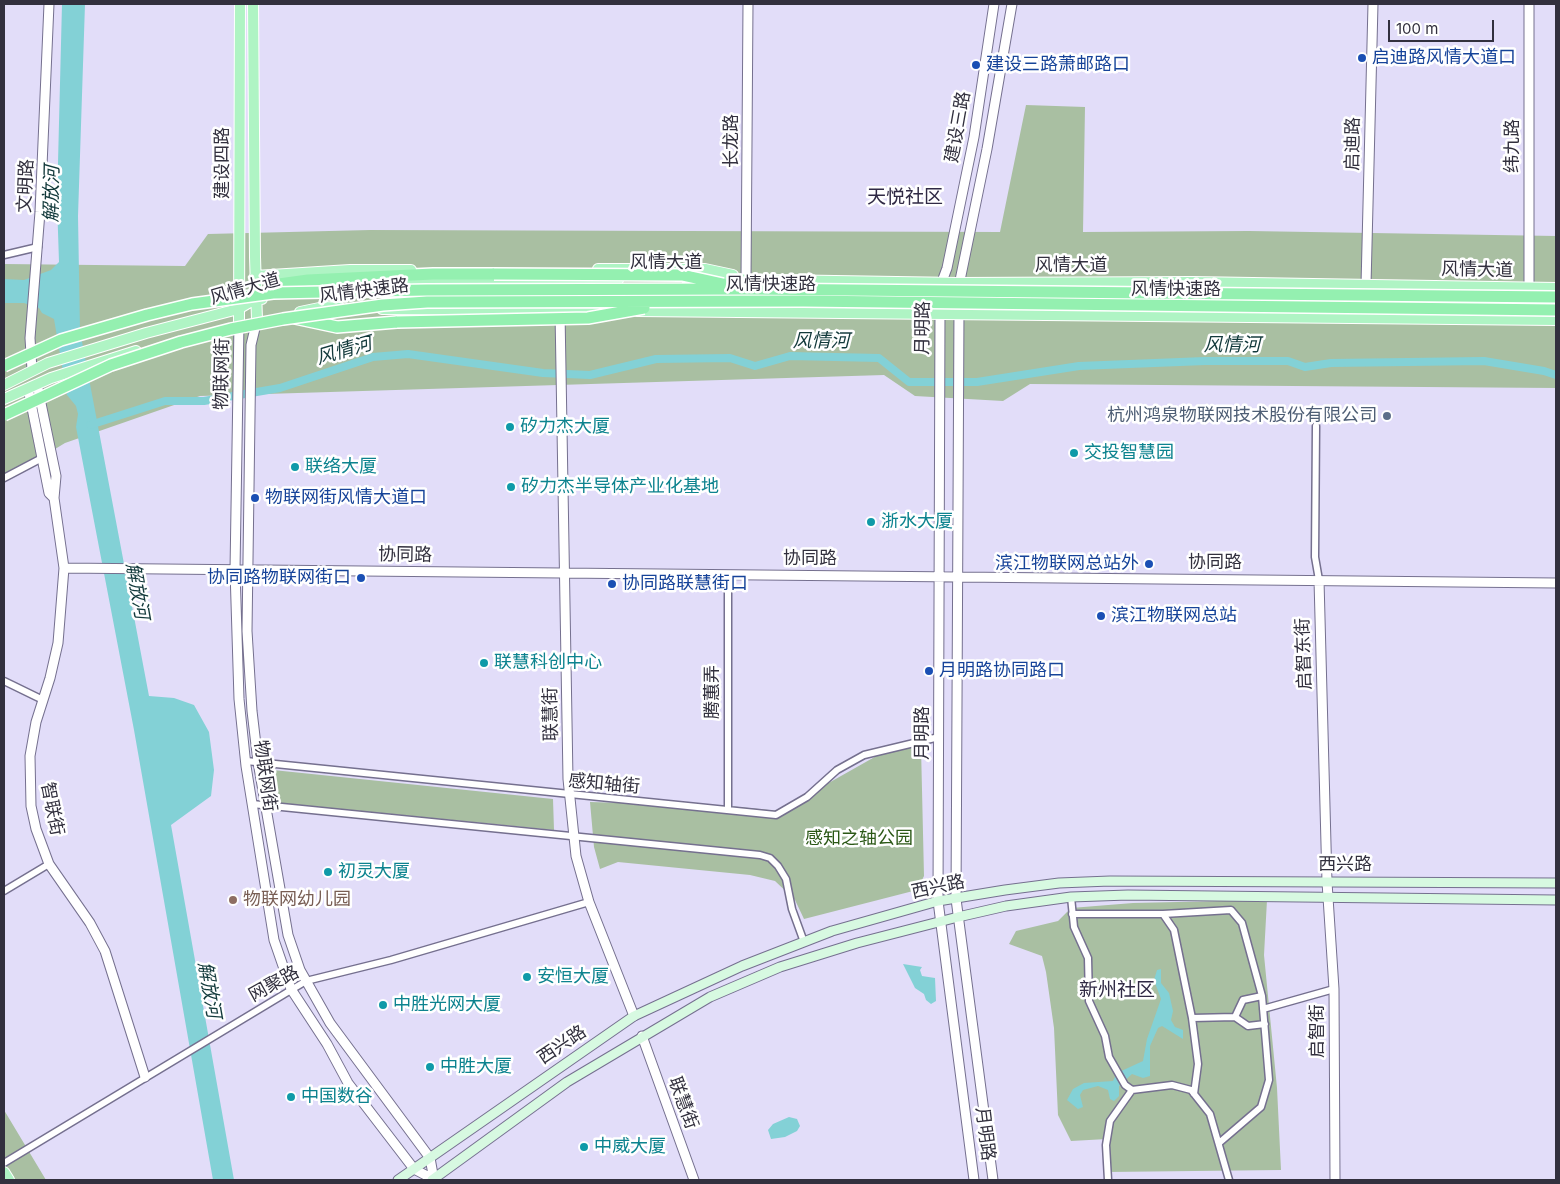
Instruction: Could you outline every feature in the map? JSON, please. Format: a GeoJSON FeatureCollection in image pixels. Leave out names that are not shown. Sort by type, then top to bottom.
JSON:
{"type":"FeatureCollection","features":[{"type":"Feature","properties":{"kind":"highway"},"geometry":{"type":"LineString","coordinates":[[255,299],[279,284],[308,280],[433,274],[682,275],[747,284]]}},
{"type":"Feature","properties":{"kind":"highway","name":"风情快速路"},"geometry":{"type":"LineString","coordinates":[[4,366],[61,340],[147,315],[192,304],[263,294],[747,284],[1556,297]]}},
{"type":"Feature","properties":{"kind":"highway","name":"风情快速路"},"geometry":{"type":"LineString","coordinates":[[4,415],[111,365],[231,329],[283,319],[382,305],[427,302],[670,303],[803,301],[1556,310]]}},
{"type":"Feature","properties":{"kind":"highway"},"geometry":{"type":"LineString","coordinates":[[283,315],[337,327],[397,322],[588,318],[670,303]]}},
{"type":"Feature","properties":{"kind":"main road","name":"建设四路"},"geometry":{"type":"LineString","coordinates":[[239,323],[240,4]]}},
{"type":"Feature","properties":{"kind":"main road","name":"建设四路"},"geometry":{"type":"LineString","coordinates":[[253,4],[255,299],[257,320]]}},
{"type":"Feature","properties":{"kind":"main road"},"geometry":{"type":"LineString","coordinates":[[255,276],[350,270],[705,268],[747,284]]}},
{"type":"Feature","properties":{"kind":"main road","name":"风情大道"},"geometry":{"type":"LineString","coordinates":[[4,385],[48,363],[98,347],[238,309],[255,299],[270,299],[310,287],[353,284],[1192,282],[1556,288]]}},
{"type":"Feature","properties":{"kind":"main road","name":"风情大道"},"geometry":{"type":"LineString","coordinates":[[4,399],[51,378],[97,363],[239,323],[324,307],[409,310],[699,310],[940,315],[1556,320]]}},
{"type":"Feature","properties":{"kind":"main road","name":"西兴路"},"geometry":{"type":"LineString","coordinates":[[398,1180],[634,1016],[742,966],[832,931],[938,901],[1059,883],[1110,881],[1556,883]]}},
{"type":"Feature","properties":{"kind":"main road","name":"西兴路"},"geometry":{"type":"LineString","coordinates":[[433,1180],[566,1082],[710,998],[780,967],[857,943],[958,917],[1006,906],[1071,897],[1182,895],[1556,900]]}},
{"type":"Feature","properties":{"kind":"main road"},"geometry":{"type":"LineString","coordinates":[[4,1172],[9,1180]]}},
{"type":"Feature","properties":{"kind":"street","name":"文明路"},"geometry":{"type":"LineString","coordinates":[[32,370],[30,338],[46,114],[49,4]]}},
{"type":"Feature","properties":{"kind":"street","name":"长龙路"},"geometry":{"type":"LineString","coordinates":[[747,284],[748,4]]}},
{"type":"Feature","properties":{"kind":"street","name":"建设三路"},"geometry":{"type":"LineString","coordinates":[[940,283],[947,268],[974,137],[994,4]]}},
{"type":"Feature","properties":{"kind":"street","name":"建设三路"},"geometry":{"type":"LineString","coordinates":[[958,283],[988,149],[1012,4]]}},
{"type":"Feature","properties":{"kind":"street","name":"启迪路"},"geometry":{"type":"LineString","coordinates":[[1366,285],[1373,4]]}},
{"type":"Feature","properties":{"kind":"street","name":"纬九路"},"geometry":{"type":"LineString","coordinates":[[1529,4],[1529,288]]}},
{"type":"Feature","properties":{"kind":"street"},"geometry":{"type":"LineString","coordinates":[[4,255],[38,247]]}},
{"type":"Feature","properties":{"kind":"street","name":"月明路"},"geometry":{"type":"LineString","coordinates":[[940,283],[938,901],[974,1180]]}},
{"type":"Feature","properties":{"kind":"street","name":"月明路"},"geometry":{"type":"LineString","coordinates":[[958,283],[959,577],[956,899],[993,1180]]}},
{"type":"Feature","properties":{"kind":"street","name":"联慧街"},"geometry":{"type":"LineString","coordinates":[[560,311],[570,796],[576,856],[589,902],[634,1016]]}},
{"type":"Feature","properties":{"kind":"street","name":"物联网街"},"geometry":{"type":"LineString","coordinates":[[257,320],[251,345],[250,382],[247,570],[250,676],[264,805],[288,935],[306,981],[330,1023],[430,1158],[433,1180]]}},
{"type":"Feature","properties":{"kind":"street","name":"物联网街"},"geometry":{"type":"LineString","coordinates":[[239,323],[235,570],[239,699],[252,804],[274,940],[291,989],[327,1044],[348,1083],[414,1169],[433,1180]]}},
{"type":"Feature","properties":{"kind":"street","name":"智联街"},"geometry":{"type":"LineString","coordinates":[[32,386],[42,458],[49,493],[54,498]]}},
{"type":"Feature","properties":{"kind":"street","name":"智联街"},"geometry":{"type":"LineString","coordinates":[[32,386],[56,476],[54,498],[64,568],[58,643],[32,737],[29,790],[36,829],[49,864],[90,924],[105,950],[145,1077]]}},
{"type":"Feature","properties":{"kind":"street","name":"启智东街"},"geometry":{"type":"LineString","coordinates":[[1316,426],[1315,557],[1319,580],[1327,882]]}},
{"type":"Feature","properties":{"kind":"street"},"geometry":{"type":"LineString","coordinates":[[4,478],[42,458]]}},
{"type":"Feature","properties":{"kind":"street","name":"协同路"},"geometry":{"type":"LineString","coordinates":[[64,568],[1556,583]]}},
{"type":"Feature","properties":{"kind":"street","name":"腾蕙弄"},"geometry":{"type":"LineString","coordinates":[[728,574],[728,810]]}},
{"type":"Feature","properties":{"kind":"street"},"geometry":{"type":"LineString","coordinates":[[4,681],[43,700]]}},
{"type":"Feature","properties":{"kind":"street","name":"感知轴街"},"geometry":{"type":"LineString","coordinates":[[246,761],[570,796],[776,815],[796,805],[837,770],[858,758],[939,737]]}},
{"type":"Feature","properties":{"kind":"street"},"geometry":{"type":"LineString","coordinates":[[252,804],[574,836],[770,858],[778,866],[786,879],[792,909],[804,942]]}},
{"type":"Feature","properties":{"kind":"street"},"geometry":{"type":"LineString","coordinates":[[4,891],[49,864]]}},
{"type":"Feature","properties":{"kind":"street","name":"启智街"},"geometry":{"type":"LineString","coordinates":[[1327,882],[1334,988],[1335,1180]]}},
{"type":"Feature","properties":{"kind":"street"},"geometry":{"type":"LineString","coordinates":[[1071,897],[1074,927],[1088,958],[1089,1001],[1104,1036],[1109,1058],[1116,1071],[1125,1085],[1132,1090],[1172,1085],[1191,1090],[1210,1114],[1229,1180]]}},
{"type":"Feature","properties":{"kind":"street","name":"网聚路"},"geometry":{"type":"LineString","coordinates":[[4,1163],[306,981],[391,960],[589,902]]}},
{"type":"Feature","properties":{"kind":"street"},"geometry":{"type":"LineString","coordinates":[[1072,914],[1162,914],[1231,910],[1242,924],[1262,996],[1269,1080],[1261,1107],[1219,1144]]}},
{"type":"Feature","properties":{"kind":"street"},"geometry":{"type":"LineString","coordinates":[[1162,914],[1174,930],[1192,1018],[1198,1064],[1194,1094]]}},
{"type":"Feature","properties":{"kind":"street"},"geometry":{"type":"LineString","coordinates":[[1263,1009],[1334,988]]}},
{"type":"Feature","properties":{"kind":"street"},"geometry":{"type":"LineString","coordinates":[[1235,1017],[1243,1000],[1262,996]]}},
{"type":"Feature","properties":{"kind":"street"},"geometry":{"type":"LineString","coordinates":[[1192,1018],[1235,1017],[1248,1026],[1265,1024]]}},
{"type":"Feature","properties":{"kind":"street","name":"联慧街"},"geometry":{"type":"LineString","coordinates":[[642,1036],[694,1180]]}},
{"type":"Feature","properties":{"kind":"street"},"geometry":{"type":"LineString","coordinates":[[1108,1180],[1106,1145],[1110,1121],[1132,1090]]}},
{"type":"Feature","properties":{"kind":"green space"},"geometry":{"type":"Polygon","coordinates":[[[1026,105],[1085,107],[1083,232],[1249,231],[1556,236],[1556,388],[1030,384],[1003,401],[915,396],[884,375],[200,396],[65,443],[4,480],[4,264],[185,266],[208,234],[370,230],[1000,232],[1026,105]]]}},
{"type":"Feature","properties":{"kind":"green space","name":"感知之轴公园"},"geometry":{"type":"Polygon","coordinates":[[[921,747],[924,876],[917,890],[804,919],[795,900],[775,881],[750,875],[618,862],[600,869],[594,847],[590,802],[729,806],[779,811],[887,750],[921,747]]]}},
{"type":"Feature","properties":{"kind":"green space"},"geometry":{"type":"Polygon","coordinates":[[[273,770],[553,799],[554,830],[270,802],[273,770]]]}},
{"type":"Feature","properties":{"kind":"green space"},"geometry":{"type":"Polygon","coordinates":[[[1267,900],[1264,955],[1277,1088],[1281,1170],[1108,1172],[1107,1139],[1071,1141],[1058,1115],[1054,1028],[1046,972],[1042,956],[1009,944],[1016,931],[1058,921],[1071,908],[1133,903],[1267,900]]]}},
{"type":"Feature","properties":{"kind":"green space"},"geometry":{"type":"Polygon","coordinates":[[[4,1110],[46,1180],[4,1180],[4,1110]]]}},
{"type":"Feature","properties":{"kind":"shaded area"},"geometry":{"type":"Polygon","coordinates":[[[62,4],[85,4],[78,216],[80,331],[149,696],[174,698],[194,705],[209,732],[214,770],[211,796],[171,825],[234,1180],[213,1180],[134,730],[76,427],[78,414],[76,406],[67,395],[54,319],[42,313],[39,308],[24,303],[4,303],[4,279],[24,280],[51,270],[59,262],[57,202],[62,4]]]}},
{"type":"Feature","properties":{"kind":"shaded area"},"geometry":{"type":"Polygon","coordinates":[[[903,964],[922,967],[920,970],[922,976],[935,978],[936,1001],[931,1004],[926,1000],[924,994],[915,988],[903,964]]]}},
{"type":"Feature","properties":{"kind":"shaded area"},"geometry":{"type":"Polygon","coordinates":[[[1161,969],[1161,983],[1169,993],[1173,1011],[1171,1020],[1175,1027],[1183,1030],[1183,1039],[1162,1026],[1158,1028],[1150,1046],[1150,1076],[1143,1078],[1132,1074],[1119,1086],[1119,1096],[1114,1101],[1110,1099],[1108,1090],[1098,1086],[1083,1090],[1080,1095],[1083,1107],[1078,1109],[1067,1100],[1073,1089],[1084,1083],[1113,1081],[1117,1073],[1143,1061],[1147,1039],[1161,999],[1154,980],[1157,970],[1161,969]]]}},
{"type":"Feature","properties":{"kind":"shaded area"},"geometry":{"type":"Polygon","coordinates":[[[789,1117],[797,1119],[800,1126],[797,1131],[785,1137],[771,1139],[768,1130],[773,1124],[789,1117]]]}},
{"type":"Feature","properties":{"kind":"waterway","name":"风情河"},"geometry":{"type":"LineString","coordinates":[[90,425],[165,401],[204,401],[280,388],[373,357],[408,354],[543,373],[590,375],[656,359],[730,358],[755,366],[790,356],[879,358],[909,382],[977,382],[1079,366],[1205,361],[1288,361],[1305,367],[1331,363],[1484,361],[1544,371],[1556,375]]}},
{"type":"Feature","properties":{"kind":"place","name":"启迪路风情大道口"},"geometry":{"type":"Point","coordinates":[1362,58]}},
{"type":"Feature","properties":{"kind":"place","name":"建设三路萧邮路口"},"geometry":{"type":"Point","coordinates":[976,65]}},
{"type":"Feature","properties":{"kind":"place","name":"杭州鸿泉物联网技术股份有限公司"},"geometry":{"type":"Point","coordinates":[1387,416]}},
{"type":"Feature","properties":{"kind":"place","name":"矽力杰大厦"},"geometry":{"type":"Point","coordinates":[510,427]}},
{"type":"Feature","properties":{"kind":"place","name":"交投智慧园"},"geometry":{"type":"Point","coordinates":[1074,453]}},
{"type":"Feature","properties":{"kind":"place","name":"联络大厦"},"geometry":{"type":"Point","coordinates":[295,467]}},
{"type":"Feature","properties":{"kind":"place","name":"矽力杰半导体产业化基地"},"geometry":{"type":"Point","coordinates":[511,487]}},
{"type":"Feature","properties":{"kind":"place","name":"物联网街风情大道口"},"geometry":{"type":"Point","coordinates":[255,498]}},
{"type":"Feature","properties":{"kind":"place","name":"浙水大厦"},"geometry":{"type":"Point","coordinates":[871,522]}},
{"type":"Feature","properties":{"kind":"place","name":"滨江物联网总站外"},"geometry":{"type":"Point","coordinates":[1149,564]}},
{"type":"Feature","properties":{"kind":"place","name":"协同路物联网街口"},"geometry":{"type":"Point","coordinates":[361,578]}},
{"type":"Feature","properties":{"kind":"place","name":"协同路联慧街口"},"geometry":{"type":"Point","coordinates":[612,584]}},
{"type":"Feature","properties":{"kind":"place","name":"滨江物联网总站"},"geometry":{"type":"Point","coordinates":[1101,616]}},
{"type":"Feature","properties":{"kind":"place","name":"联慧科创中心"},"geometry":{"type":"Point","coordinates":[484,663]}},
{"type":"Feature","properties":{"kind":"place","name":"月明路协同路口"},"geometry":{"type":"Point","coordinates":[929,671]}},
{"type":"Feature","properties":{"kind":"place","name":"初灵大厦"},"geometry":{"type":"Point","coordinates":[328,872]}},
{"type":"Feature","properties":{"kind":"place","name":"物联网幼儿园"},"geometry":{"type":"Point","coordinates":[233,900]}},
{"type":"Feature","properties":{"kind":"place","name":"安恒大厦"},"geometry":{"type":"Point","coordinates":[527,977]}},
{"type":"Feature","properties":{"kind":"place","name":"中胜光网大厦"},"geometry":{"type":"Point","coordinates":[383,1005]}},
{"type":"Feature","properties":{"kind":"place","name":"中胜大厦"},"geometry":{"type":"Point","coordinates":[430,1067]}},
{"type":"Feature","properties":{"kind":"place","name":"中国数谷"},"geometry":{"type":"Point","coordinates":[291,1097]}},
{"type":"Feature","properties":{"kind":"place","name":"中威大厦"},"geometry":{"type":"Point","coordinates":[584,1147]}},
{"type":"Feature","properties":{"kind":"district","name":"天悦社区"},"geometry":{"type":"Point","coordinates":[905,197]}},
{"type":"Feature","properties":{"kind":"district","name":"新州社区"},"geometry":{"type":"Point","coordinates":[1117,990]}},
{"type":"Feature","properties":{"kind":"water label","name":"解放河"},"geometry":{"type":"Point","coordinates":[52,194]}},
{"type":"Feature","properties":{"kind":"water label","name":"解放河"},"geometry":{"type":"Point","coordinates":[137,591]}},
{"type":"Feature","properties":{"kind":"water label","name":"解放河"},"geometry":{"type":"Point","coordinates":[209,990]}}]}
